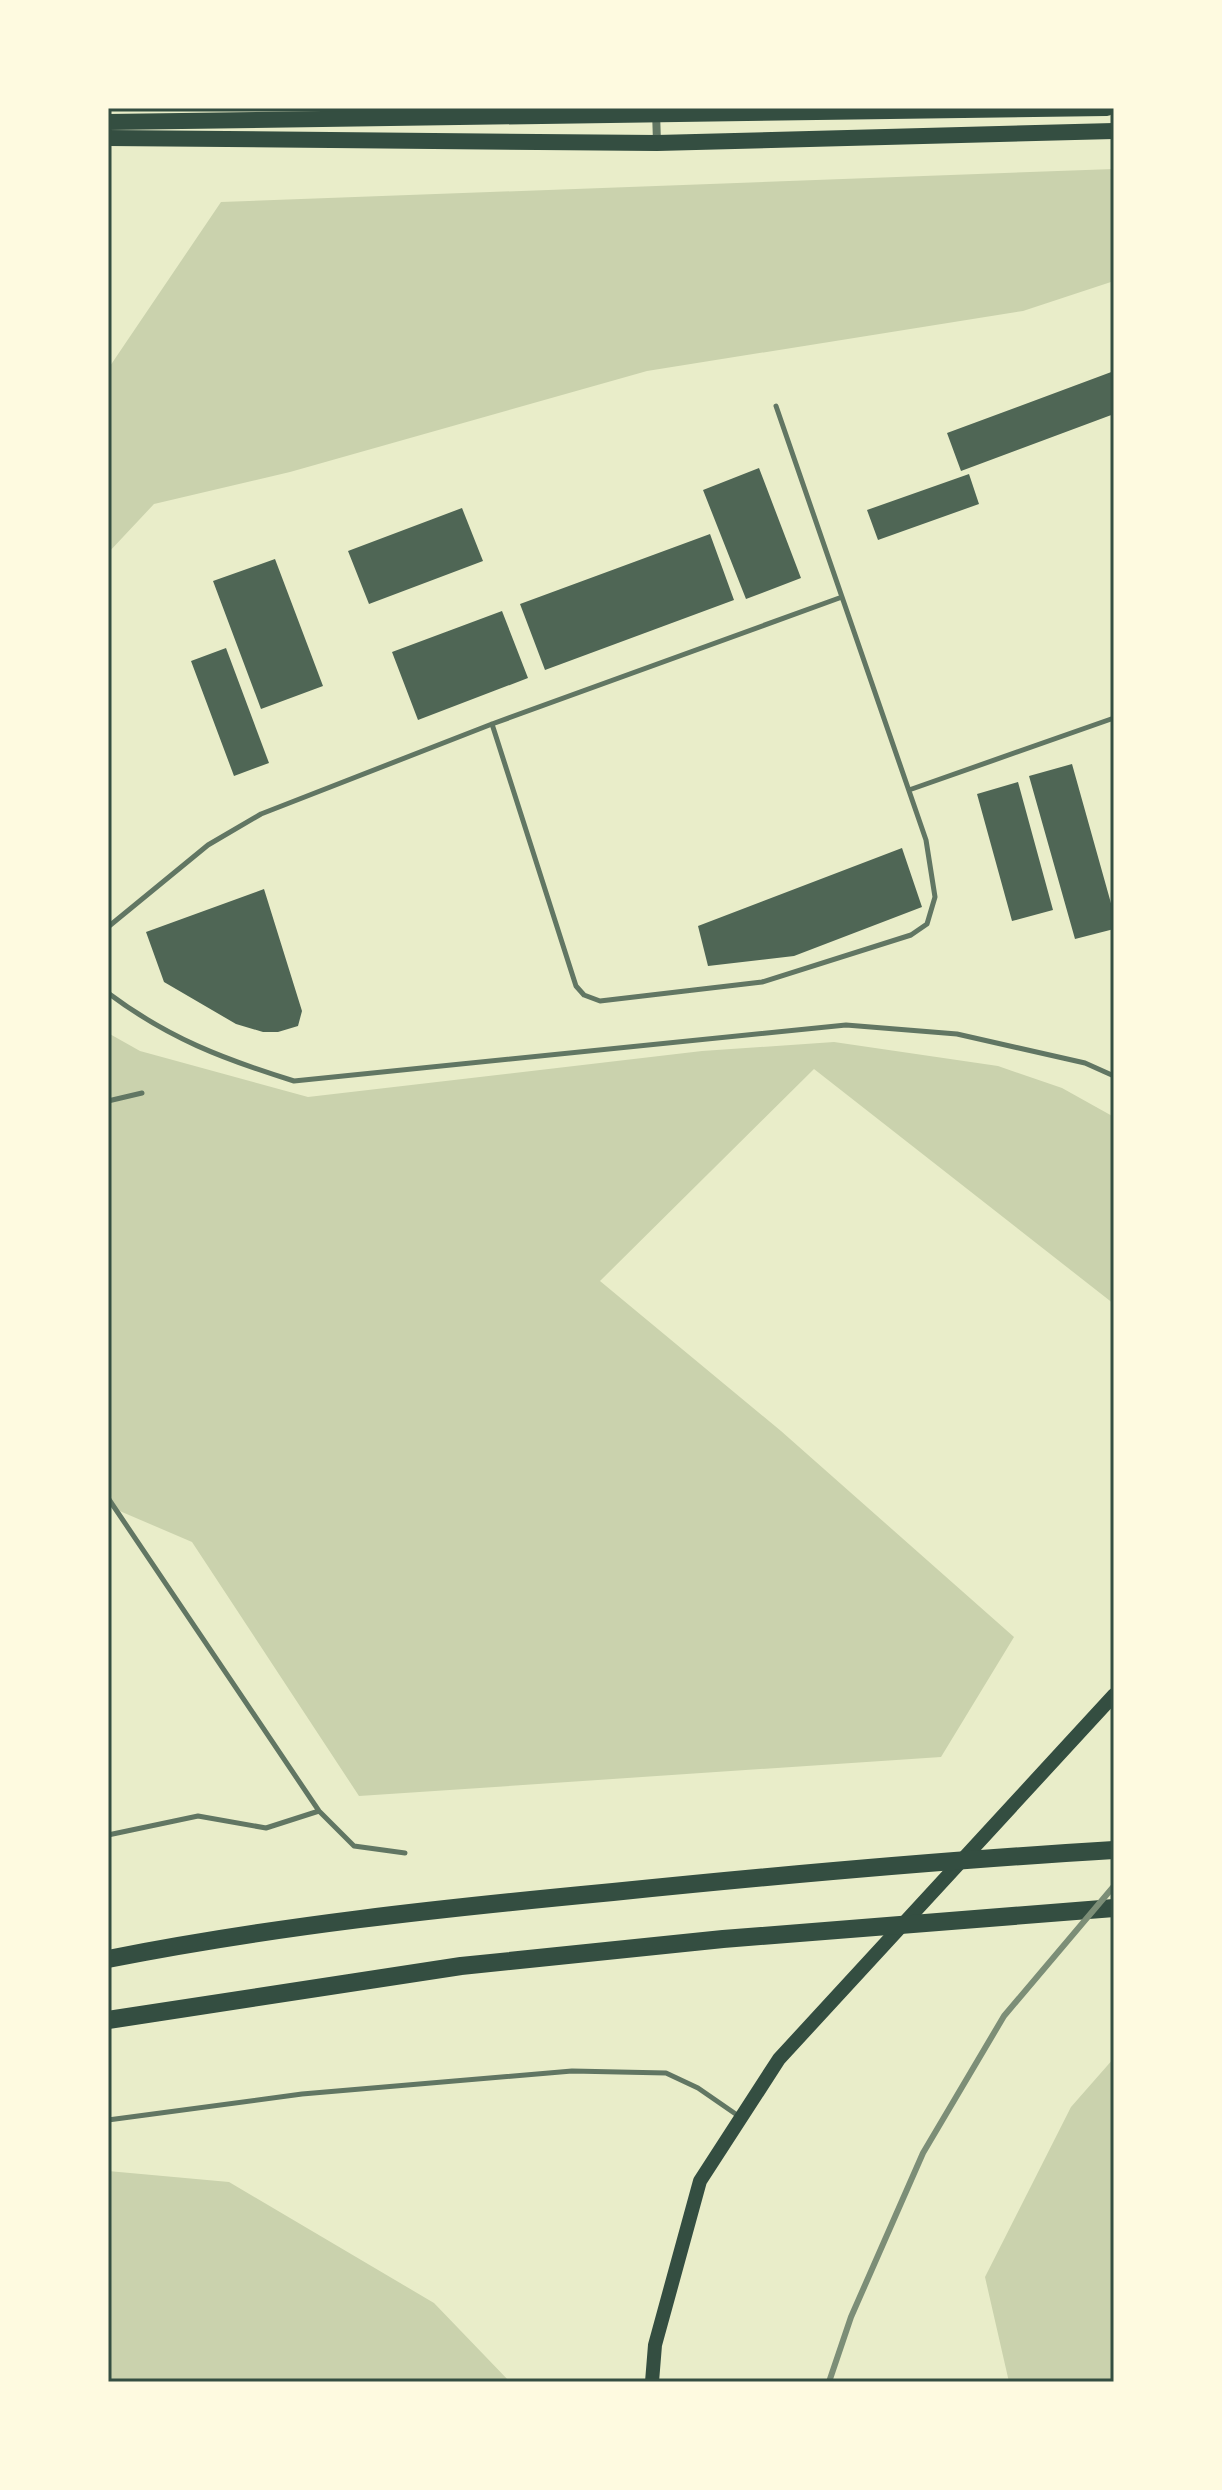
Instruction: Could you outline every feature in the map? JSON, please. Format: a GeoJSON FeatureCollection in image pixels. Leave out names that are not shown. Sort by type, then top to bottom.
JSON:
{"type":"FeatureCollection","features":[{"type":"Feature","properties":{"kind":"highway"},"geometry":{"type":"LineString","coordinates":[[108,139],[138,130],[656,112],[1107,108]]}},
{"type":"Feature","properties":{"kind":"highway"},"geometry":{"type":"LineString","coordinates":[[108,121],[138,130],[657,143],[1114,131]]}},
{"type":"Feature","properties":{"kind":"highway"},"geometry":{"type":"LineString","coordinates":[[108,1959],[188,1943],[446,1908],[911,1862],[1114,1850]]}},
{"type":"Feature","properties":{"kind":"highway"},"geometry":{"type":"LineString","coordinates":[[108,2020],[461,1966],[871,1927],[1114,1908]]}},
{"type":"Feature","properties":{"kind":"main road"},"geometry":{"type":"LineString","coordinates":[[652,2382],[655,2345],[700,2181],[779,2059],[1114,1695]]}},
{"type":"Feature","properties":{"kind":"street"},"geometry":{"type":"LineString","coordinates":[[656,112],[657,143]]}},
{"type":"Feature","properties":{"kind":"lane"},"geometry":{"type":"LineString","coordinates":[[492,724],[576,986],[584,995],[600,1001],[762,982],[911,935],[927,924],[935,897],[926,840],[776,406]]}},
{"type":"Feature","properties":{"kind":"lane"},"geometry":{"type":"LineString","coordinates":[[108,927],[208,845],[261,814],[492,724],[842,597]]}},
{"type":"Feature","properties":{"kind":"lane"},"geometry":{"type":"LineString","coordinates":[[909,790],[1114,718]]}},
{"type":"Feature","properties":{"kind":"lane"},"geometry":{"type":"LineString","coordinates":[[108,993],[147,1022],[219,1058],[294,1081],[374,1076],[846,1025],[957,1034],[1085,1063],[1114,1076]]}},
{"type":"Feature","properties":{"kind":"lane"},"geometry":{"type":"LineString","coordinates":[[108,1101],[142,1093]]}},
{"type":"Feature","properties":{"kind":"lane"},"geometry":{"type":"LineString","coordinates":[[108,1498],[319,1811],[354,1846],[405,1853]]}},
{"type":"Feature","properties":{"kind":"lane"},"geometry":{"type":"LineString","coordinates":[[108,1835],[198,1816],[266,1828],[319,1811]]}},
{"type":"Feature","properties":{"kind":"lane"},"geometry":{"type":"LineString","coordinates":[[108,2120],[302,2094],[572,2071],[666,2073],[698,2088],[741,2117]]}},
{"type":"Feature","properties":{"kind":"green space"},"geometry":{"type":"Polygon","coordinates":[[[1114,169],[1114,281],[1023,311],[647,371],[290,472],[154,504],[108,553],[108,369],[221,202],[1114,169]]]}},
{"type":"Feature","properties":{"kind":"green space"},"geometry":{"type":"Polygon","coordinates":[[[108,1033],[140,1051],[308,1097],[702,1051],[834,1042],[998,1066],[1062,1088],[1114,1117],[1114,1304],[814,1069],[600,1281],[781,1431],[1014,1637],[941,1757],[359,1796],[192,1542],[108,1506],[108,1033]]]}},
{"type":"Feature","properties":{"kind":"green space"},"geometry":{"type":"Polygon","coordinates":[[[1114,2058],[1114,2382],[1009,2382],[985,2277],[1071,2107],[1114,2058]]]}},
{"type":"Feature","properties":{"kind":"green space"},"geometry":{"type":"Polygon","coordinates":[[[108,2171],[229,2182],[434,2303],[510,2382],[108,2382],[108,2171]]]}},
{"type":"Feature","properties":{"kind":"building"},"geometry":{"type":"Polygon","coordinates":[[[1114,371],[1114,414],[961,471],[947,433],[1114,371]]]}},
{"type":"Feature","properties":{"kind":"building"},"geometry":{"type":"Polygon","coordinates":[[[759,468],[801,578],[746,599],[703,490],[759,468]]]}},
{"type":"Feature","properties":{"kind":"building"},"geometry":{"type":"Polygon","coordinates":[[[969,474],[979,504],[878,540],[867,510],[969,474]]]}},
{"type":"Feature","properties":{"kind":"building"},"geometry":{"type":"Polygon","coordinates":[[[462,508],[483,561],[369,604],[348,551],[462,508]]]}},
{"type":"Feature","properties":{"kind":"building"},"geometry":{"type":"Polygon","coordinates":[[[710,534],[734,600],[545,670],[520,604],[710,534]]]}},
{"type":"Feature","properties":{"kind":"building"},"geometry":{"type":"Polygon","coordinates":[[[275,559],[323,686],[261,709],[213,581],[275,559]]]}},
{"type":"Feature","properties":{"kind":"building"},"geometry":{"type":"Polygon","coordinates":[[[502,611],[528,678],[418,720],[392,652],[502,611]]]}},
{"type":"Feature","properties":{"kind":"building"},"geometry":{"type":"Polygon","coordinates":[[[226,648],[269,763],[234,776],[191,661],[226,648]]]}},
{"type":"Feature","properties":{"kind":"building"},"geometry":{"type":"Polygon","coordinates":[[[1072,764],[1114,914],[1114,929],[1075,939],[1029,776],[1072,764]]]}},
{"type":"Feature","properties":{"kind":"building"},"geometry":{"type":"Polygon","coordinates":[[[1018,782],[1053,910],[1012,921],[977,794],[1018,782]]]}},
{"type":"Feature","properties":{"kind":"building"},"geometry":{"type":"Polygon","coordinates":[[[902,848],[922,907],[794,956],[708,966],[698,926],[902,848]]]}},
{"type":"Feature","properties":{"kind":"building"},"geometry":{"type":"Polygon","coordinates":[[[264,889],[302,1011],[298,1026],[278,1032],[263,1032],[236,1024],[164,982],[146,932],[264,889]]]}},
{"type":"Feature","properties":{"kind":"railway"},"geometry":{"type":"LineString","coordinates":[[829,2382],[851,2317],[923,2153],[1004,2016],[1114,1886]]}}]}
